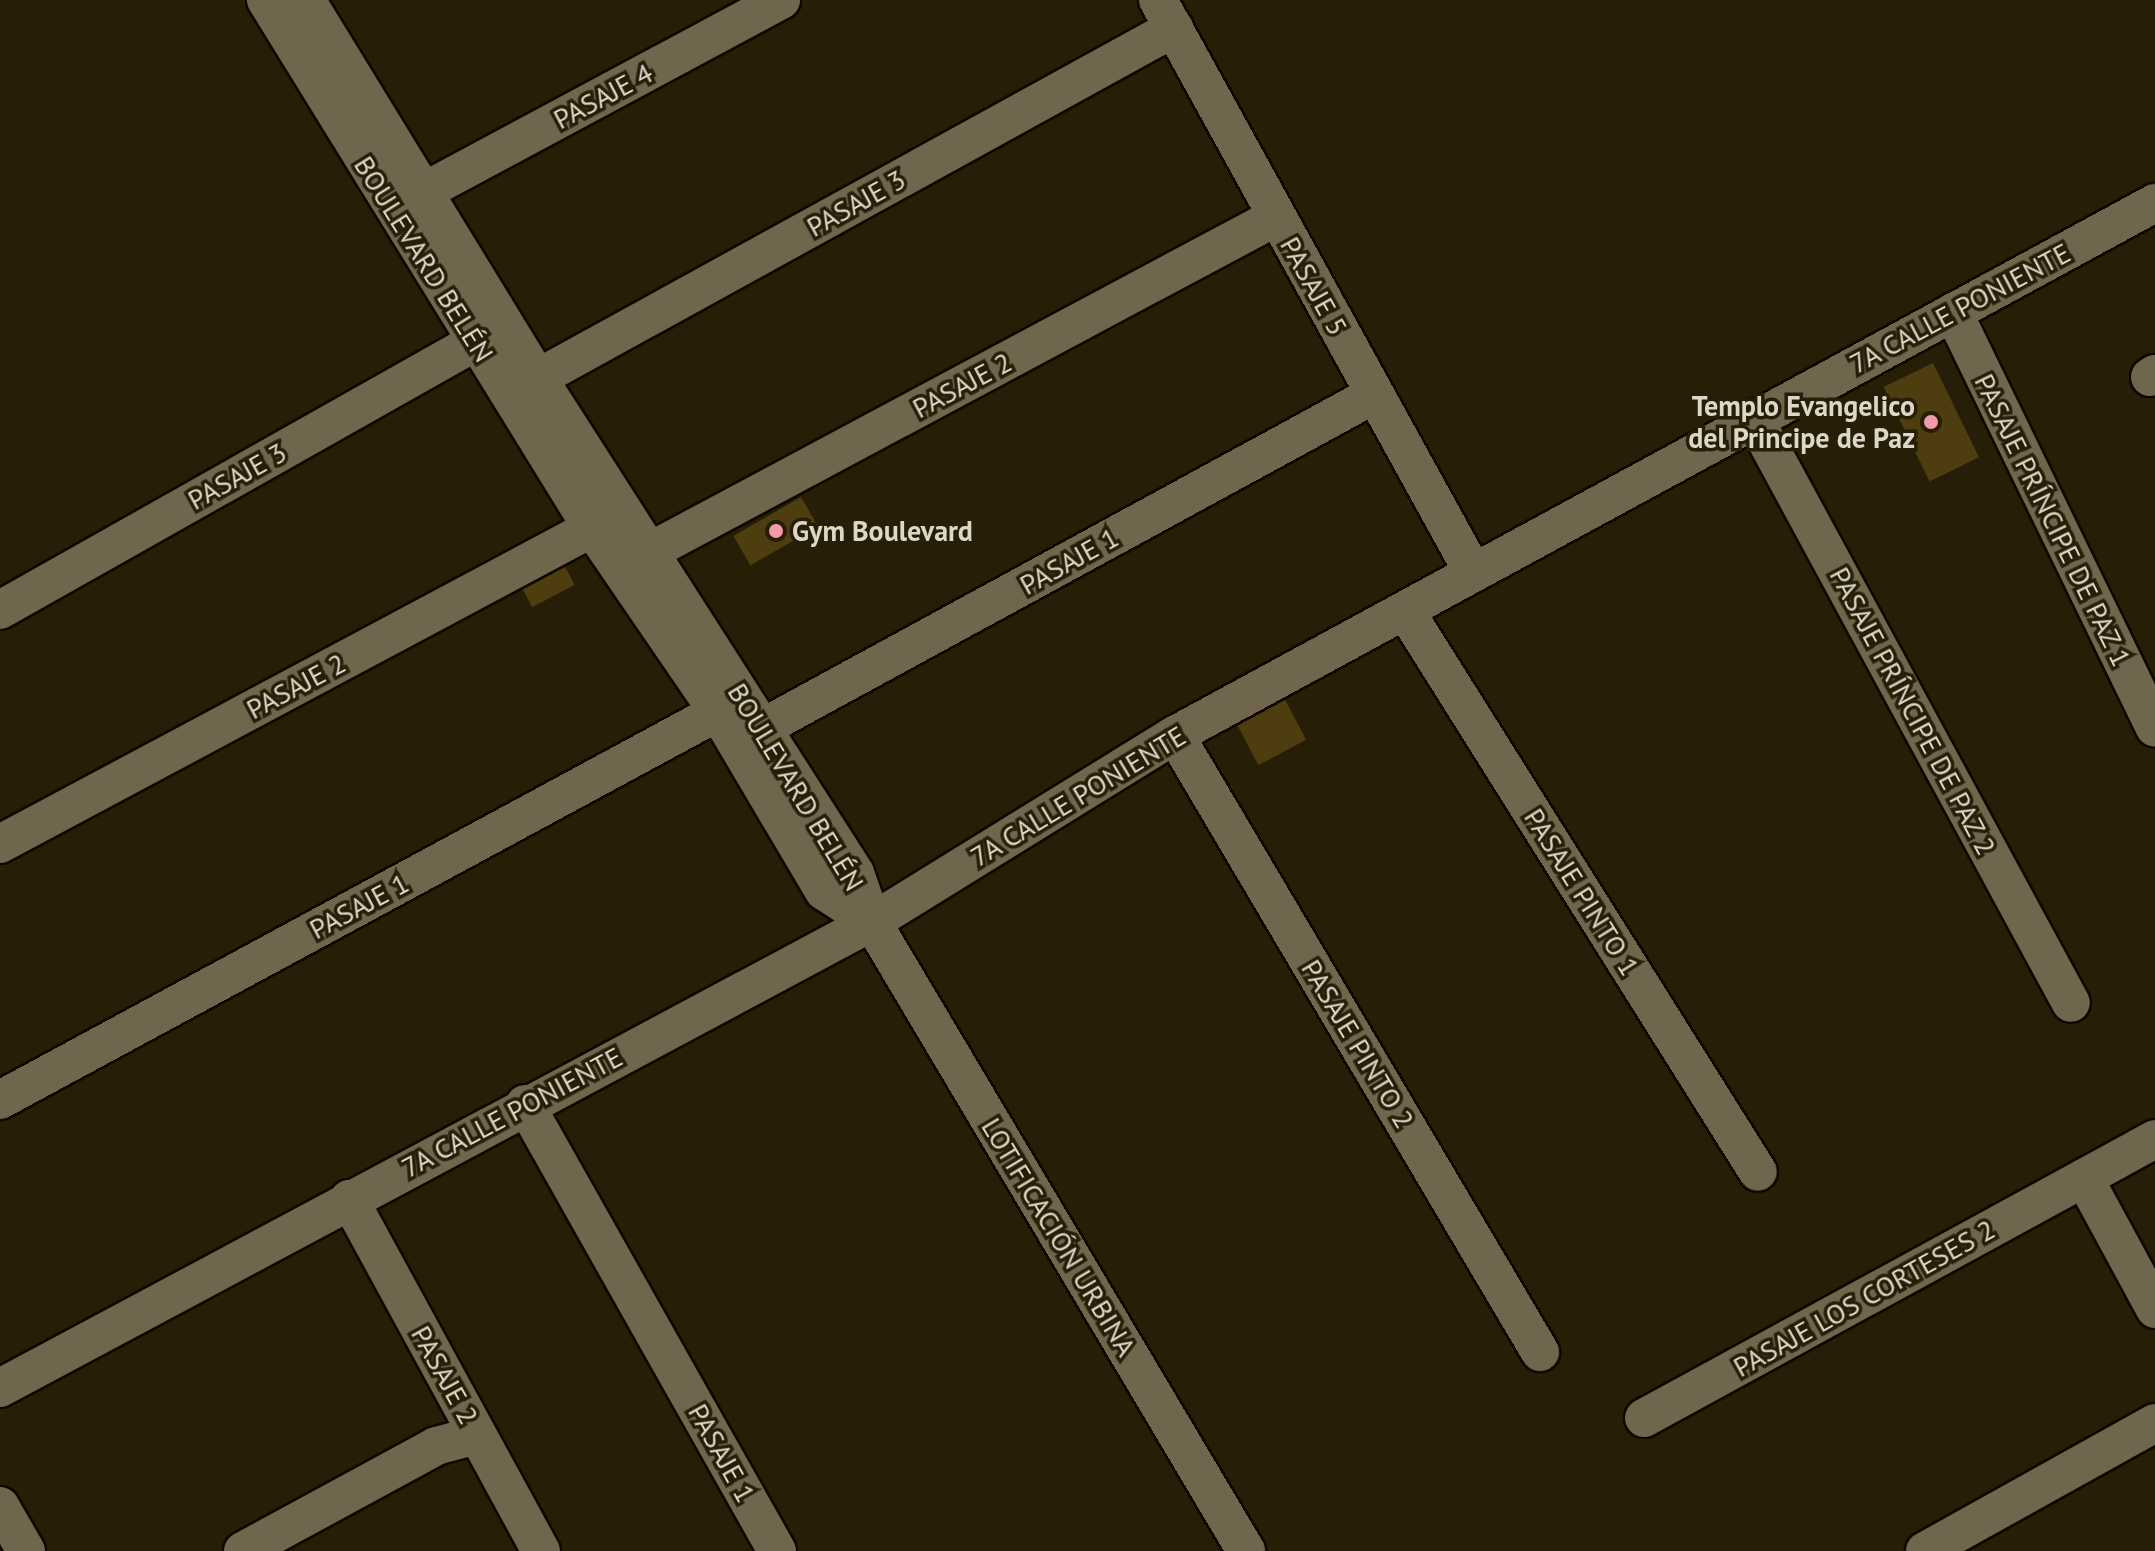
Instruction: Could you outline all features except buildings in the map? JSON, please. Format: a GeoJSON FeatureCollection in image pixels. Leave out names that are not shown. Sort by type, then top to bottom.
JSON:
{"type":"FeatureCollection","features":[{"type":"Feature","properties":{"kind":"street","name":"BOULEVARD BELÉN"},"geometry":{"type":"LineString","coordinates":[[266,0],[592,528],[718,712],[824,891],[872,922]]}},
{"type":"Feature","properties":{"kind":"street","name":"BOULEVARD BELÉN"},"geometry":{"type":"LineString","coordinates":[[306,0],[538,378],[855,873],[872,922]]}},
{"type":"Feature","properties":{"kind":"street","name":"PASAJE 4"},"geometry":{"type":"LineString","coordinates":[[425,191],[781,0]]}},
{"type":"Feature","properties":{"kind":"street","name":"PASAJE 3"},"geometry":{"type":"LineString","coordinates":[[538,378],[1166,14]]}},
{"type":"Feature","properties":{"kind":"street","name":"PASAJE 5"},"geometry":{"type":"LineString","coordinates":[[1166,14],[1473,572]]}},
{"type":"Feature","properties":{"kind":"street","name":"7A CALLE PONIENTE"},"geometry":{"type":"LineString","coordinates":[[0,1388],[525,1104],[872,922],[1175,735],[2155,203]]}},
{"type":"Feature","properties":{"kind":"street","name":"PASAJE 2"},"geometry":{"type":"LineString","coordinates":[[649,552],[1276,217]]}},
{"type":"Feature","properties":{"kind":"street","name":"PASAJE PRÍNCIPE DE PAZ 1"},"geometry":{"type":"LineString","coordinates":[[1953,312],[2155,728]]}},
{"type":"Feature","properties":{"kind":"street","name":"PASAJE 3"},"geometry":{"type":"LineString","coordinates":[[0,610],[475,342]]}},
{"type":"Feature","properties":{"kind":"street","name":"PASAJE 1"},"geometry":{"type":"LineString","coordinates":[[762,728],[1375,394]]}},
{"type":"Feature","properties":{"kind":"street","name":"PASAJE PRÍNCIPE DE PAZ 2"},"geometry":{"type":"LineString","coordinates":[[1754,418],[2071,1003]]}},
{"type":"Feature","properties":{"kind":"street","name":"PASAJE 2"},"geometry":{"type":"LineString","coordinates":[[0,844],[592,528]]}},
{"type":"Feature","properties":{"kind":"street","name":"PASAJE PINTO 1"},"geometry":{"type":"LineString","coordinates":[[1406,612],[1758,1172]]}},
{"type":"Feature","properties":{"kind":"street","name":"PASAJE 1"},"geometry":{"type":"LineString","coordinates":[[0,1100],[718,712]]}},
{"type":"Feature","properties":{"kind":"street","name":"PASAJE PINTO 2"},"geometry":{"type":"LineString","coordinates":[[1175,735],[1540,1352]]}},
{"type":"Feature","properties":{"kind":"street","name":"LOTIFICACIÓN URBINA"},"geometry":{"type":"LineString","coordinates":[[872,922],[1246,1551]]}},
{"type":"Feature","properties":{"kind":"street","name":"PASAJE 1"},"geometry":{"type":"LineString","coordinates":[[525,1104],[777,1551]]}},
{"type":"Feature","properties":{"kind":"street"},"geometry":{"type":"LineString","coordinates":[[2155,1139],[2084,1178],[2155,1309]]}},
{"type":"Feature","properties":{"kind":"street","name":"PASAJE LOS CORTESES 2"},"geometry":{"type":"LineString","coordinates":[[1644,1418],[2084,1178]]}},
{"type":"Feature","properties":{"kind":"street","name":"PASAJE 2"},"geometry":{"type":"LineString","coordinates":[[349,1199],[541,1551]]}},
{"type":"Feature","properties":{"kind":"street"},"geometry":{"type":"LineString","coordinates":[[1925,1551],[2155,1423]]}},
{"type":"Feature","properties":{"kind":"street"},"geometry":{"type":"LineString","coordinates":[[243,1551],[436,1446],[462,1439]]}},
{"type":"Feature","properties":{"kind":"street"},"geometry":{"type":"LineString","coordinates":[[0,1506],[26,1551]]}},
{"type":"Feature","properties":{"kind":"place","name":"Templo Evangelico del Principe de Paz"},"geometry":{"type":"Point","coordinates":[1931,422]}},
{"type":"Feature","properties":{"kind":"place","name":"Gym Boulevard"},"geometry":{"type":"Point","coordinates":[776,531]}}]}
